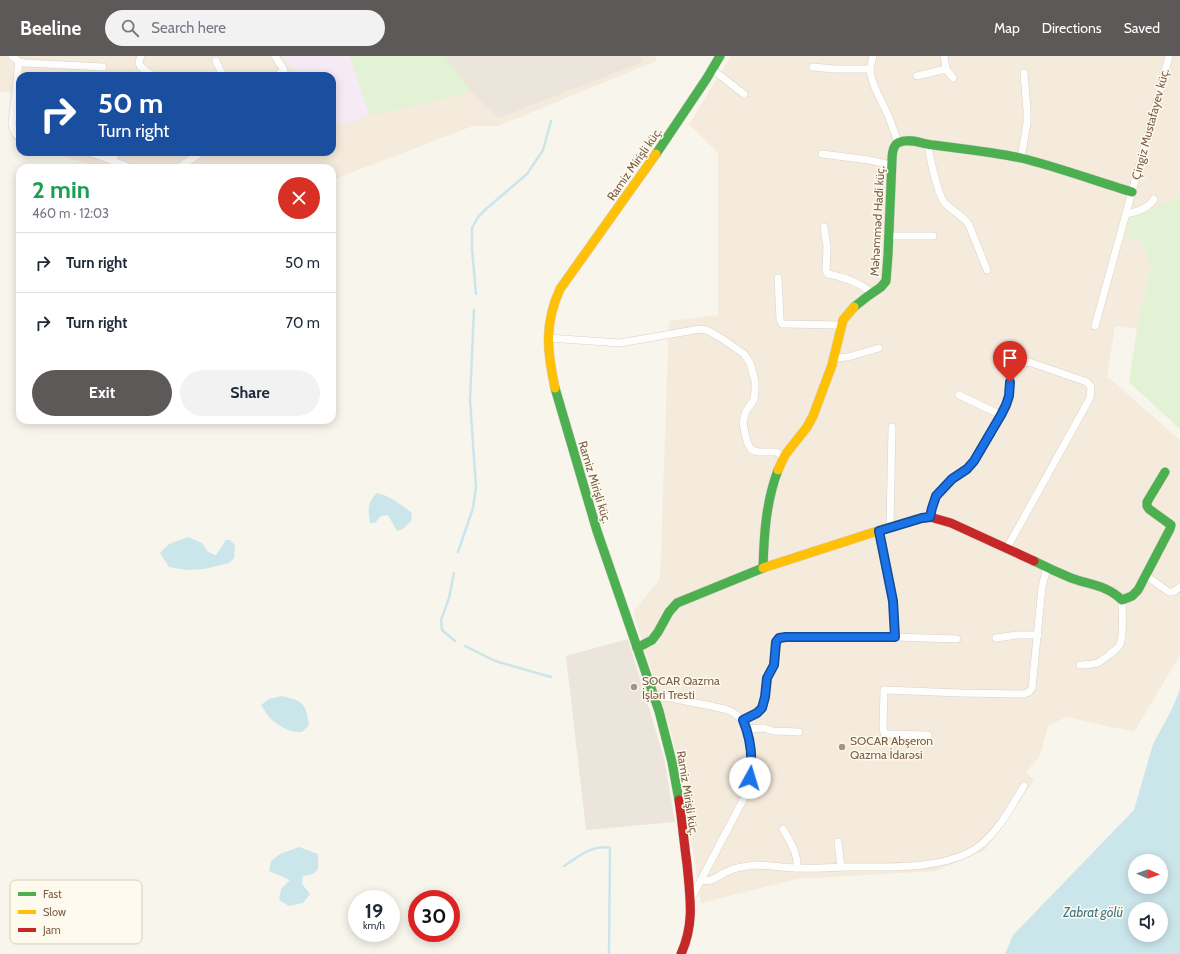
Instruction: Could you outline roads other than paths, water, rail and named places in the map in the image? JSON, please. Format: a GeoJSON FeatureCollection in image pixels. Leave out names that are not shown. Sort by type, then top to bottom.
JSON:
{"type":"FeatureCollection","features":[{"type":"Feature","properties":{"kind":"street"},"geometry":{"type":"LineString","coordinates":[[12,56],[19,62],[25,63],[103,67]]}},
{"type":"Feature","properties":{"kind":"street"},"geometry":{"type":"LineString","coordinates":[[141,56],[139,62],[140,66],[147,72]]}},
{"type":"Feature","properties":{"kind":"street"},"geometry":{"type":"LineString","coordinates":[[275,56],[284,70],[282,72]]}},
{"type":"Feature","properties":{"kind":"street","name":"Ramiz Mirişli küç."},"geometry":{"type":"LineString","coordinates":[[680,954],[688,937],[690,928],[690,900],[677,784],[669,748],[654,699],[603,550],[556,392],[550,362],[548,323],[550,312],[560,289],[670,135],[713,70],[720,56]]}},
{"type":"Feature","properties":{"kind":"street"},"geometry":{"type":"LineString","coordinates":[[873,56],[870,69],[871,76],[898,142],[902,140],[1021,158],[1132,192]]}},
{"type":"Feature","properties":{"kind":"street"},"geometry":{"type":"LineString","coordinates":[[944,56],[946,69],[953,78]]}},
{"type":"Feature","properties":{"kind":"street","name":"Çingiz Mustafayev küç."},"geometry":{"type":"LineString","coordinates":[[1095,326],[1169,56]]}},
{"type":"Feature","properties":{"kind":"street"},"geometry":{"type":"LineString","coordinates":[[216,61],[221,72]]}},
{"type":"Feature","properties":{"kind":"street"},"geometry":{"type":"LineString","coordinates":[[18,72],[19,62]]}},
{"type":"Feature","properties":{"kind":"street"},"geometry":{"type":"LineString","coordinates":[[812,67],[834,69],[870,69]]}},
{"type":"Feature","properties":{"kind":"street"},"geometry":{"type":"LineString","coordinates":[[916,76],[946,69]]}},
{"type":"Feature","properties":{"kind":"street"},"geometry":{"type":"LineString","coordinates":[[713,70],[744,94]]}},
{"type":"Feature","properties":{"kind":"street"},"geometry":{"type":"LineString","coordinates":[[1021,158],[1027,122],[1024,73]]}},
{"type":"Feature","properties":{"kind":"street"},"geometry":{"type":"LineString","coordinates":[[16,89],[12,124],[16,135]]}},
{"type":"Feature","properties":{"kind":"street","name":"Məhəmməd Hadi küç."},"geometry":{"type":"LineString","coordinates":[[763,568],[764,537],[768,504],[776,476],[785,456],[813,417],[834,358],[843,320],[848,313],[883,286],[886,281],[890,236],[891,166],[895,146],[898,142]]}},
{"type":"Feature","properties":{"kind":"street"},"geometry":{"type":"LineString","coordinates":[[928,145],[940,194],[944,202],[966,219],[987,270]]}},
{"type":"Feature","properties":{"kind":"street"},"geometry":{"type":"LineString","coordinates":[[822,154],[869,160],[891,166]]}},
{"type":"Feature","properties":{"kind":"street"},"geometry":{"type":"LineString","coordinates":[[101,156],[121,164]]}},
{"type":"Feature","properties":{"kind":"street"},"geometry":{"type":"LineString","coordinates":[[113,161],[114,156]]}},
{"type":"Feature","properties":{"kind":"street"},"geometry":{"type":"LineString","coordinates":[[184,164],[196,156]]}},
{"type":"Feature","properties":{"kind":"street"},"geometry":{"type":"LineString","coordinates":[[1126,214],[1149,205],[1154,198]]}},
{"type":"Feature","properties":{"kind":"street"},"geometry":{"type":"LineString","coordinates":[[824,228],[827,247],[826,271],[828,274],[843,276],[851,279],[872,293]]}},
{"type":"Feature","properties":{"kind":"street"},"geometry":{"type":"LineString","coordinates":[[890,236],[933,236]]}},
{"type":"Feature","properties":{"kind":"street"},"geometry":{"type":"LineString","coordinates":[[778,278],[780,320],[782,324],[842,325]]}},
{"type":"Feature","properties":{"kind":"street"},"geometry":{"type":"LineString","coordinates":[[548,338],[620,342],[700,329],[707,330],[744,354],[754,373],[754,400],[746,410],[743,422],[748,444],[754,451],[775,452],[785,456]]}},
{"type":"Feature","properties":{"kind":"street"},"geometry":{"type":"LineString","coordinates":[[834,358],[848,357],[880,348]]}},
{"type":"Feature","properties":{"kind":"street"},"geometry":{"type":"LineString","coordinates":[[930,517],[936,496],[952,479],[967,469],[974,461],[1001,415],[1006,405],[1012,373],[1015,366],[1029,362],[1088,382],[1091,387],[1090,398],[1007,548]]}},
{"type":"Feature","properties":{"kind":"street"},"geometry":{"type":"LineString","coordinates":[[959,395],[1001,415]]}},
{"type":"Feature","properties":{"kind":"street"},"geometry":{"type":"LineString","coordinates":[[890,527],[892,427]]}},
{"type":"Feature","properties":{"kind":"street"},"geometry":{"type":"LineString","coordinates":[[1122,600],[1132,596],[1138,590],[1170,529],[1171,525],[1147,506],[1147,502],[1165,472]]}},
{"type":"Feature","properties":{"kind":"street"},"geometry":{"type":"LineString","coordinates":[[637,648],[652,639],[671,607],[677,603],[763,568],[890,527],[930,517],[940,518],[1046,567],[1072,578],[1106,588],[1116,594],[1122,600],[1121,643],[1118,648],[1098,663],[1080,665]]}},
{"type":"Feature","properties":{"kind":"street"},"geometry":{"type":"LineString","coordinates":[[879,531],[893,601],[895,637]]}},
{"type":"Feature","properties":{"kind":"street"},"geometry":{"type":"LineString","coordinates":[[928,735],[884,733],[884,690],[1024,694],[1029,692],[1032,688],[1042,587],[1046,567]]}},
{"type":"Feature","properties":{"kind":"street"},"geometry":{"type":"LineString","coordinates":[[1146,575],[1169,592],[1173,592],[1180,587]]}},
{"type":"Feature","properties":{"kind":"street"},"geometry":{"type":"LineString","coordinates":[[996,638],[1017,635],[1038,635]]}},
{"type":"Feature","properties":{"kind":"street"},"geometry":{"type":"LineString","coordinates":[[743,720],[757,713],[762,708],[767,678],[774,665],[776,642],[779,638],[895,637],[956,639]]}},
{"type":"Feature","properties":{"kind":"street"},"geometry":{"type":"LineString","coordinates":[[654,699],[664,697],[672,698],[729,710],[743,720],[750,740],[752,766],[743,800],[690,900]]}},
{"type":"Feature","properties":{"kind":"street"},"geometry":{"type":"LineString","coordinates":[[746,729],[764,728],[773,731],[799,732]]}},
{"type":"Feature","properties":{"kind":"street"},"geometry":{"type":"LineString","coordinates":[[701,880],[708,881],[715,879],[735,868],[744,867],[766,866],[824,869],[841,867],[903,866],[924,864],[955,857],[978,846],[991,834],[1000,824],[1024,786]]}},
{"type":"Feature","properties":{"kind":"street"},"geometry":{"type":"LineString","coordinates":[[783,829],[795,850],[798,861],[797,868]]}},
{"type":"Feature","properties":{"kind":"street"},"geometry":{"type":"LineString","coordinates":[[838,842],[841,867]]}},
{"type":"Feature","properties":{"kind":"water"},"geometry":{"type":"Polygon","coordinates":[[[377,493],[382,494],[400,504],[412,513],[411,521],[403,529],[397,531],[388,515],[381,516],[375,523],[370,523],[369,507],[371,500],[377,493]]]}},
{"type":"Feature","properties":{"kind":"water"},"geometry":{"type":"Polygon","coordinates":[[[188,537],[202,543],[208,552],[216,555],[226,540],[230,540],[235,545],[234,558],[229,563],[204,569],[186,570],[169,567],[160,553],[169,544],[188,537]]]}},
{"type":"Feature","properties":{"kind":"water","name":"Zabrat gölü"},"geometry":{"type":"Polygon","coordinates":[[[1180,689],[1180,954],[1005,954],[1013,935],[1134,810],[1153,744],[1172,709],[1180,689]]]}},
{"type":"Feature","properties":{"kind":"water"},"geometry":{"type":"Polygon","coordinates":[[[282,696],[295,700],[305,707],[309,725],[302,732],[289,730],[280,726],[270,718],[261,705],[269,699],[282,696]]]}},
{"type":"Feature","properties":{"kind":"water"},"geometry":{"type":"Polygon","coordinates":[[[299,847],[318,854],[318,869],[313,874],[303,876],[302,884],[310,894],[303,903],[289,906],[279,900],[281,889],[290,880],[269,871],[271,861],[280,854],[299,847]]]}},
{"type":"Feature","properties":{"kind":"waterway"},"geometry":{"type":"LineString","coordinates":[[476,294],[472,249],[472,228],[478,217],[486,209],[527,174],[543,150],[551,121]]}},
{"type":"Feature","properties":{"kind":"waterway"},"geometry":{"type":"LineString","coordinates":[[458,552],[473,508],[476,487],[470,399],[474,310]]}},
{"type":"Feature","properties":{"kind":"waterway"},"geometry":{"type":"LineString","coordinates":[[454,573],[449,598],[441,620],[442,630],[455,641]]}},
{"type":"Feature","properties":{"kind":"waterway"},"geometry":{"type":"LineString","coordinates":[[465,646],[495,661],[551,677]]}},
{"type":"Feature","properties":{"kind":"waterway"},"geometry":{"type":"LineString","coordinates":[[564,866],[580,855],[591,850],[603,847],[610,848],[609,954]]}},
{"type":"Feature","properties":{"kind":"place","name":"SOCAR Qazma İşləri Tresti"},"geometry":{"type":"Point","coordinates":[634,687]}},
{"type":"Feature","properties":{"kind":"place","name":"SOCAR Abşeron Qazma İdarəsi"},"geometry":{"type":"Point","coordinates":[842,747]}}]}
